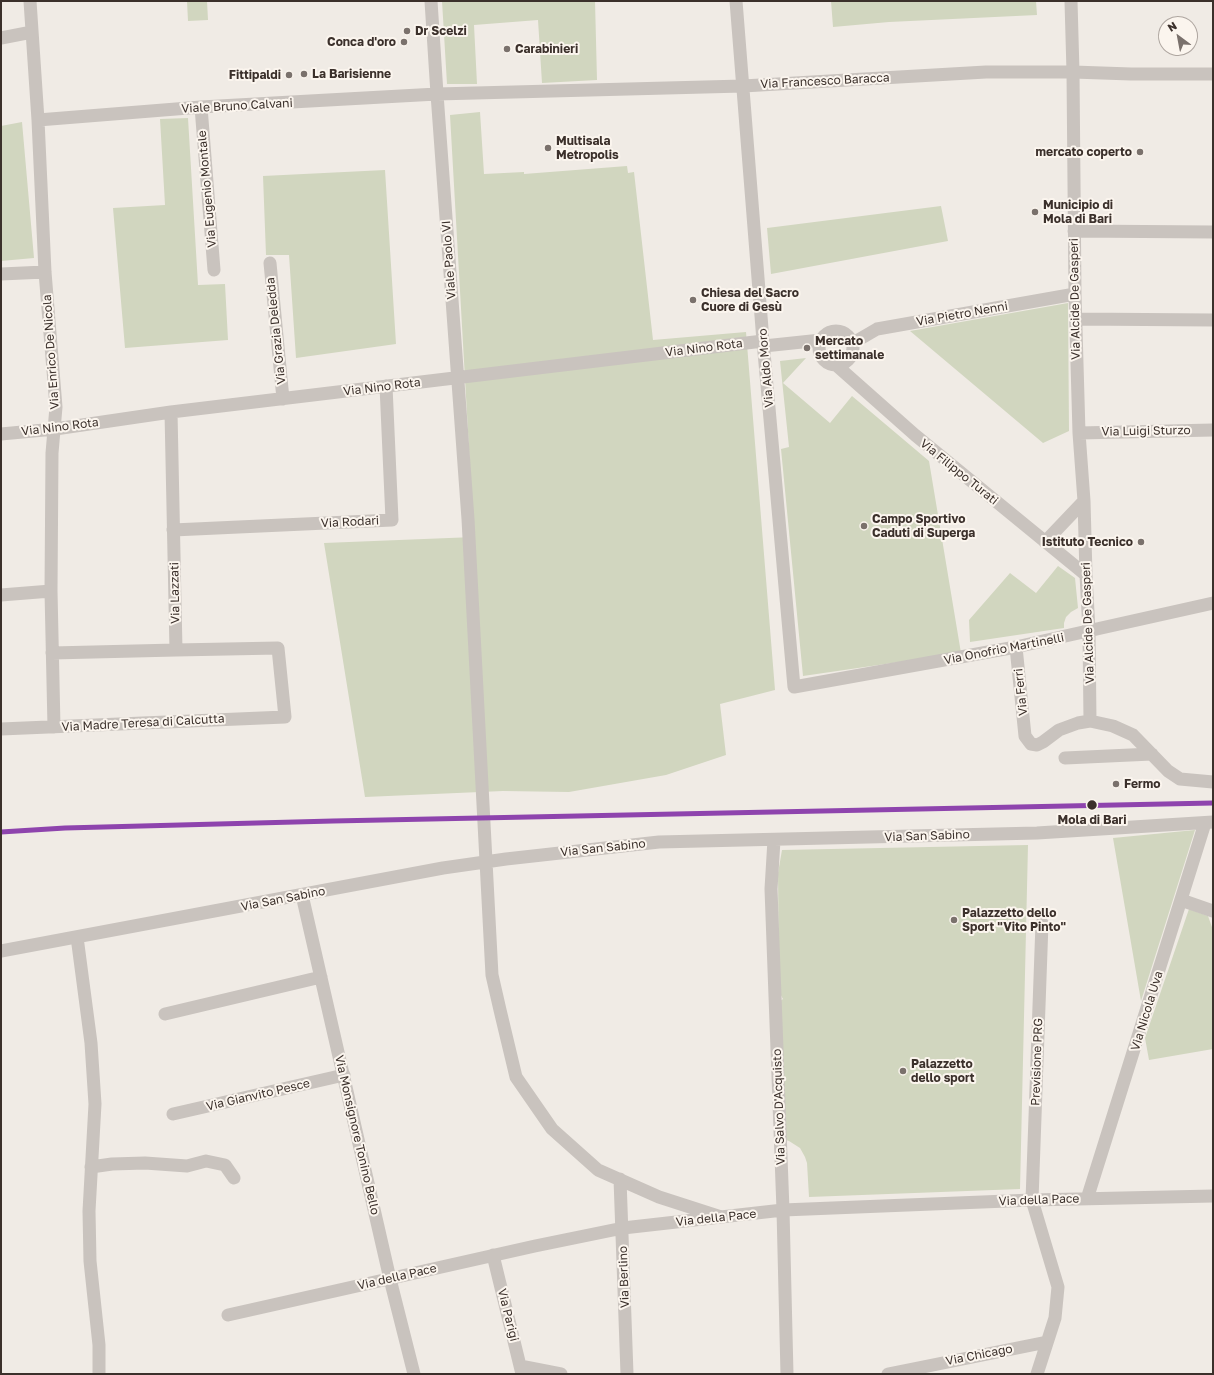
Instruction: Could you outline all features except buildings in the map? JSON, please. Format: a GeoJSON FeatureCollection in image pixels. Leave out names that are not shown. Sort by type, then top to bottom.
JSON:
{"type":"FeatureCollection","features":[{"type":"Feature","properties":{"kind":"street","name":"Via Enrico De Nicola"},"geometry":{"type":"LineString","coordinates":[[30,1],[46,272],[56,407],[52,453],[51,591],[54,727]]}},
{"type":"Feature","properties":{"kind":"street","name":"Viale Paolo VI"},"geometry":{"type":"LineString","coordinates":[[431,1],[468,519],[492,975],[516,1077],[552,1129],[598,1170],[660,1197],[721,1218]]}},
{"type":"Feature","properties":{"kind":"street","name":"Via Aldo Moro"},"geometry":{"type":"LineString","coordinates":[[736,1],[764,347],[794,687]]}},
{"type":"Feature","properties":{"kind":"street","name":"Via Alcide De Gasperi"},"geometry":{"type":"LineString","coordinates":[[1070,1],[1073,72],[1075,294],[1079,433],[1084,501],[1089,632],[1090,721]]}},
{"type":"Feature","properties":{"kind":"street"},"geometry":{"type":"LineString","coordinates":[[1,38],[32,32]]}},
{"type":"Feature","properties":{"kind":"street","name":"Via Francesco Baracca"},"geometry":{"type":"LineString","coordinates":[[437,94],[743,86],[986,72],[1213,74]]}},
{"type":"Feature","properties":{"kind":"street","name":"Viale Bruno Calvani"},"geometry":{"type":"LineString","coordinates":[[38,120],[201,108],[437,94]]}},
{"type":"Feature","properties":{"kind":"street","name":"Via Eugenio Montale"},"geometry":{"type":"LineString","coordinates":[[201,108],[214,270]]}},
{"type":"Feature","properties":{"kind":"street"},"geometry":{"type":"LineString","coordinates":[[1074,231],[1213,232]]}},
{"type":"Feature","properties":{"kind":"street","name":"Via Grazia Deledda"},"geometry":{"type":"LineString","coordinates":[[270,263],[283,399]]}},
{"type":"Feature","properties":{"kind":"street"},"geometry":{"type":"LineString","coordinates":[[1,274],[46,272]]}},
{"type":"Feature","properties":{"kind":"street","name":"Via Pietro Nenni"},"geometry":{"type":"LineString","coordinates":[[853,343],[877,329],[1075,294]]}},
{"type":"Feature","properties":{"kind":"street"},"geometry":{"type":"LineString","coordinates":[[1076,319],[1213,320]]}},
{"type":"Feature","properties":{"kind":"street"},"geometry":{"type":"LineString","coordinates":[[839,331],[844,333],[853,343],[853,352],[851,357],[847,362],[842,364],[836,365],[825,361],[821,357],[819,351],[820,343],[829,332],[839,331]]}},
{"type":"Feature","properties":{"kind":"street","name":"Via Nino Rota"},"geometry":{"type":"LineString","coordinates":[[1,434],[55,429],[171,412],[457,377],[764,347],[820,343]]}},
{"type":"Feature","properties":{"kind":"street","name":"Via Filippo Turati"},"geometry":{"type":"LineString","coordinates":[[836,365],[914,435],[1086,575]]}},
{"type":"Feature","properties":{"kind":"street","name":"Via Rodari"},"geometry":{"type":"LineString","coordinates":[[173,530],[392,520],[386,386]]}},
{"type":"Feature","properties":{"kind":"street","name":"Via Lazzati"},"geometry":{"type":"LineString","coordinates":[[171,412],[176,650]]}},
{"type":"Feature","properties":{"kind":"street","name":"Via Luigi Sturzo"},"geometry":{"type":"LineString","coordinates":[[1079,433],[1213,430]]}},
{"type":"Feature","properties":{"kind":"street"},"geometry":{"type":"LineString","coordinates":[[1045,542],[1084,501]]}},
{"type":"Feature","properties":{"kind":"street"},"geometry":{"type":"LineString","coordinates":[[1,595],[51,591]]}},
{"type":"Feature","properties":{"kind":"street","name":"Via Onofrio Martinelli"},"geometry":{"type":"LineString","coordinates":[[794,687],[1016,648],[1213,603]]}},
{"type":"Feature","properties":{"kind":"street","name":"Via Madre Teresa di Calcutta"},"geometry":{"type":"LineString","coordinates":[[1,729],[285,717],[278,648],[176,650]]}},
{"type":"Feature","properties":{"kind":"street","name":"Via Ferri"},"geometry":{"type":"LineString","coordinates":[[1016,648],[1025,736],[1031,744],[1037,745],[1059,730],[1090,721]]}},
{"type":"Feature","properties":{"kind":"street"},"geometry":{"type":"LineString","coordinates":[[52,653],[176,650]]}},
{"type":"Feature","properties":{"kind":"street"},"geometry":{"type":"LineString","coordinates":[[1090,721],[1113,726],[1133,735],[1168,771],[1180,779],[1213,782]]}},
{"type":"Feature","properties":{"kind":"street"},"geometry":{"type":"LineString","coordinates":[[1065,758],[1152,754]]}},
{"type":"Feature","properties":{"kind":"street","name":"Via San Sabino"},"geometry":{"type":"LineString","coordinates":[[1,951],[443,868],[514,858],[659,842],[1037,833],[1209,822]]}},
{"type":"Feature","properties":{"kind":"street","name":"Via Nicola Uva"},"geometry":{"type":"LineString","coordinates":[[1087,1199],[1181,900],[1209,822]]}},
{"type":"Feature","properties":{"kind":"street","name":"Via Salvo D'Acquisto"},"geometry":{"type":"LineString","coordinates":[[774,840],[771,889],[783,1210],[787,1374]]}},
{"type":"Feature","properties":{"kind":"street","name":"Via Monsignore Tonino Bello"},"geometry":{"type":"LineString","coordinates":[[302,895],[390,1279],[414,1374]]}},
{"type":"Feature","properties":{"kind":"street"},"geometry":{"type":"LineString","coordinates":[[1181,900],[1213,911]]}},
{"type":"Feature","properties":{"kind":"street","name":"Previsione PRG"},"geometry":{"type":"LineString","coordinates":[[1037,1374],[1055,1318],[1058,1287],[1032,1200],[1042,923]]}},
{"type":"Feature","properties":{"kind":"street"},"geometry":{"type":"LineString","coordinates":[[77,937],[91,1043],[95,1104],[89,1211],[90,1261],[99,1345],[99,1374]]}},
{"type":"Feature","properties":{"kind":"street"},"geometry":{"type":"LineString","coordinates":[[165,1014],[321,977]]}},
{"type":"Feature","properties":{"kind":"street","name":"Via Gianvito Pesce"},"geometry":{"type":"LineString","coordinates":[[173,1114],[344,1075]]}},
{"type":"Feature","properties":{"kind":"street"},"geometry":{"type":"LineString","coordinates":[[91,1167],[112,1164],[145,1163],[187,1166],[206,1161],[225,1165],[234,1178]]}},
{"type":"Feature","properties":{"kind":"street","name":"Via Berlino"},"geometry":{"type":"LineString","coordinates":[[620,1180],[627,1374]]}},
{"type":"Feature","properties":{"kind":"street","name":"Via della Pace"},"geometry":{"type":"LineString","coordinates":[[228,1315],[493,1255],[622,1228],[783,1210],[1032,1200],[1213,1196]]}},
{"type":"Feature","properties":{"kind":"street","name":"Via Parigi"},"geometry":{"type":"LineString","coordinates":[[493,1255],[521,1370]]}},
{"type":"Feature","properties":{"kind":"street","name":"Via Chicago"},"geometry":{"type":"LineString","coordinates":[[888,1374],[1047,1342]]}},
{"type":"Feature","properties":{"kind":"street"},"geometry":{"type":"LineString","coordinates":[[521,1370],[561,1374]]}},
{"type":"Feature","properties":{"kind":"green space"},"geometry":{"type":"Polygon","coordinates":[[[187,1],[207,1],[208,20],[188,21],[187,1]]]}},
{"type":"Feature","properties":{"kind":"green space"},"geometry":{"type":"Polygon","coordinates":[[[442,1],[595,1],[597,80],[542,83],[538,20],[474,25],[477,84],[447,84],[442,1]]]}},
{"type":"Feature","properties":{"kind":"green space"},"geometry":{"type":"Polygon","coordinates":[[[831,1],[1036,1],[1037,15],[889,22],[833,27],[831,1]]]}},
{"type":"Feature","properties":{"kind":"green space"},"geometry":{"type":"Polygon","coordinates":[[[480,112],[484,174],[524,172],[524,174],[627,166],[628,173],[634,172],[653,340],[746,332],[775,690],[720,704],[726,755],[666,775],[569,792],[503,791],[365,797],[324,543],[474,537],[450,115],[480,112]]]}},
{"type":"Feature","properties":{"kind":"green space"},"geometry":{"type":"Polygon","coordinates":[[[188,118],[198,285],[225,284],[228,340],[125,348],[113,208],[165,205],[160,119],[188,118]]]}},
{"type":"Feature","properties":{"kind":"green space"},"geometry":{"type":"Polygon","coordinates":[[[22,122],[34,258],[1,261],[1,126],[22,122]]]}},
{"type":"Feature","properties":{"kind":"green space"},"geometry":{"type":"Polygon","coordinates":[[[385,170],[396,344],[296,358],[289,255],[266,255],[263,176],[385,170]]]}},
{"type":"Feature","properties":{"kind":"green space"},"geometry":{"type":"Polygon","coordinates":[[[941,206],[948,241],[771,274],[767,228],[941,206]]]}},
{"type":"Feature","properties":{"kind":"green space"},"geometry":{"type":"Polygon","coordinates":[[[1068,303],[1069,431],[1043,443],[910,331],[1068,303]]]}},
{"type":"Feature","properties":{"kind":"green space","name":"Campo Sportivo Caduti di Superga"},"geometry":{"type":"Polygon","coordinates":[[[806,358],[783,383],[830,423],[852,396],[929,461],[961,653],[803,676],[781,449],[789,447],[780,361],[806,358]]]}},
{"type":"Feature","properties":{"kind":"green space"},"geometry":{"type":"Polygon","coordinates":[[[1058,566],[1075,578],[1078,608],[1066,617],[1064,628],[970,642],[969,620],[1010,573],[1036,593],[1058,566]]]}},
{"type":"Feature","properties":{"kind":"green space"},"geometry":{"type":"Polygon","coordinates":[[[1195,830],[1141,1001],[1113,838],[1195,830]]]}},
{"type":"Feature","properties":{"kind":"green space","name":"Palazzetto dello sport"},"geometry":{"type":"Polygon","coordinates":[[[1028,845],[1020,1189],[809,1197],[807,1163],[805,1157],[800,1148],[786,1140],[780,1001],[783,999],[779,992],[778,873],[782,850],[1028,845]]]}},
{"type":"Feature","properties":{"kind":"green space"},"geometry":{"type":"Polygon","coordinates":[[[1189,909],[1208,916],[1213,930],[1213,1049],[1149,1060],[1145,1038],[1189,909]]]}},
{"type":"Feature","properties":{"kind":"transit line"},"geometry":{"type":"LineString","coordinates":[[1,832],[65,828],[333,821],[1213,803]]}},
{"type":"Feature","properties":{"kind":"place","name":"Dr Scelzi"},"geometry":{"type":"Point","coordinates":[407,31]}},
{"type":"Feature","properties":{"kind":"place","name":"Conca d'oro"},"geometry":{"type":"Point","coordinates":[404,42]}},
{"type":"Feature","properties":{"kind":"place","name":"Carabinieri"},"geometry":{"type":"Point","coordinates":[507,49]}},
{"type":"Feature","properties":{"kind":"place","name":"La Barisienne"},"geometry":{"type":"Point","coordinates":[304,74]}},
{"type":"Feature","properties":{"kind":"place","name":"Fittipaldi"},"geometry":{"type":"Point","coordinates":[289,75]}},
{"type":"Feature","properties":{"kind":"place","name":"Multisala Metropolis"},"geometry":{"type":"Point","coordinates":[548,148]}},
{"type":"Feature","properties":{"kind":"place","name":"mercato coperto"},"geometry":{"type":"Point","coordinates":[1140,152]}},
{"type":"Feature","properties":{"kind":"place","name":"Municipio di Mola di Bari"},"geometry":{"type":"Point","coordinates":[1035,212]}},
{"type":"Feature","properties":{"kind":"place","name":"Chiesa del Sacro Cuore di Gesù"},"geometry":{"type":"Point","coordinates":[693,300]}},
{"type":"Feature","properties":{"kind":"place","name":"Mercato settimanale"},"geometry":{"type":"Point","coordinates":[807,348]}},
{"type":"Feature","properties":{"kind":"place","name":"Campo Sportivo Caduti di Superga"},"geometry":{"type":"Point","coordinates":[864,526]}},
{"type":"Feature","properties":{"kind":"place","name":"Istituto Tecnico"},"geometry":{"type":"Point","coordinates":[1141,542]}},
{"type":"Feature","properties":{"kind":"place","name":"Fermo"},"geometry":{"type":"Point","coordinates":[1116,784]}},
{"type":"Feature","properties":{"kind":"place","name":"Mola di Bari"},"geometry":{"type":"Point","coordinates":[1092,805]}},
{"type":"Feature","properties":{"kind":"place","name":"Palazzetto dello Sport \"Vito Pinto\""},"geometry":{"type":"Point","coordinates":[954,920]}},
{"type":"Feature","properties":{"kind":"place","name":"Palazzetto dello sport"},"geometry":{"type":"Point","coordinates":[903,1071]}}]}
